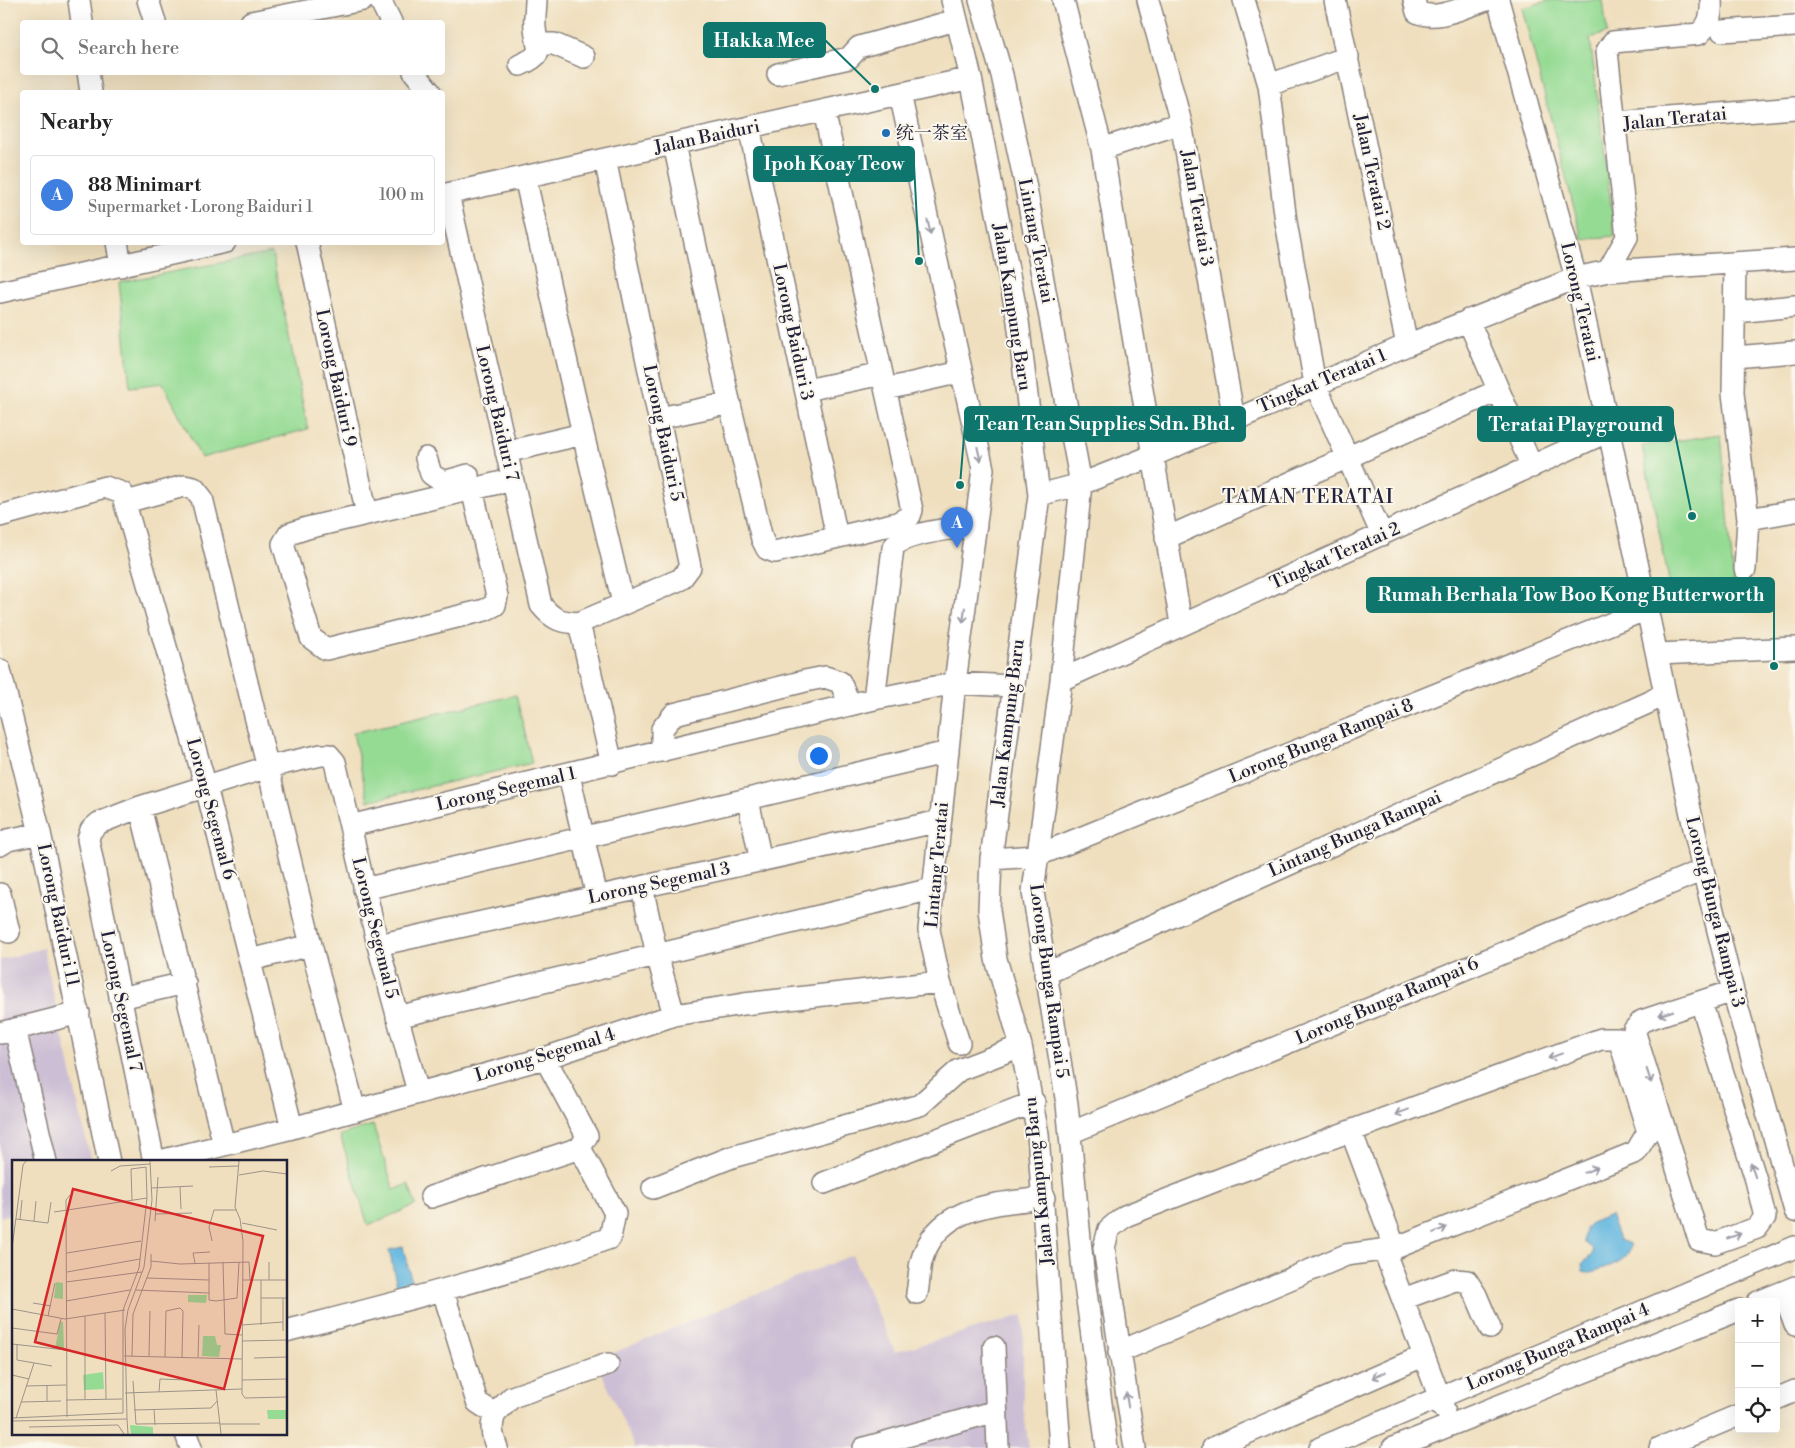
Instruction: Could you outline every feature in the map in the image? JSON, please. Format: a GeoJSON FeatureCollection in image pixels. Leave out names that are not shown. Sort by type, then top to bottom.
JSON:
{"type":"FeatureCollection","features":[{"type":"Feature","properties":{"kind":"street"},"geometry":{"type":"LineString","coordinates":[[78,0],[82,20]]}},
{"type":"Feature","properties":{"kind":"street"},"geometry":{"type":"LineString","coordinates":[[148,0],[154,20]]}},
{"type":"Feature","properties":{"kind":"street"},"geometry":{"type":"LineString","coordinates":[[261,20],[358,0]]}},
{"type":"Feature","properties":{"kind":"street"},"geometry":{"type":"LineString","coordinates":[[380,0],[390,20]]}},
{"type":"Feature","properties":{"kind":"street"},"geometry":{"type":"LineString","coordinates":[[520,65],[533,60],[537,55],[540,44],[535,26],[536,0]]}},
{"type":"Feature","properties":{"kind":"street","name":"Lintang Teratai"},"geometry":{"type":"LineString","coordinates":[[980,0],[1002,75],[1025,183],[1081,484]]}},
{"type":"Feature","properties":{"kind":"street"},"geometry":{"type":"LineString","coordinates":[[1062,0],[1102,149],[1181,624]]}},
{"type":"Feature","properties":{"kind":"street","name":"Jalan Teratai 3"},"geometry":{"type":"LineString","coordinates":[[1148,0],[1181,123],[1234,419]]}},
{"type":"Feature","properties":{"kind":"street"},"geometry":{"type":"LineString","coordinates":[[1244,0],[1269,84],[1286,222],[1315,384],[1382,535]]}},
{"type":"Feature","properties":{"kind":"street","name":"Jalan Teratai 2"},"geometry":{"type":"LineString","coordinates":[[1335,0],[1407,345]]}},
{"type":"Feature","properties":{"kind":"street"},"geometry":{"type":"LineString","coordinates":[[1414,0],[1417,12],[1434,16],[1487,0]]}},
{"type":"Feature","properties":{"kind":"street","name":"Lorong Teratai"},"geometry":{"type":"LineString","coordinates":[[1498,0],[1576,278],[1647,609]]}},
{"type":"Feature","properties":{"kind":"street"},"geometry":{"type":"LineString","coordinates":[[1616,122],[1607,51],[1613,42],[1699,34],[1708,26],[1712,11],[1711,0]]}},
{"type":"Feature","properties":{"kind":"street"},"geometry":{"type":"LineString","coordinates":[[778,74],[849,58],[859,47],[954,10]]}},
{"type":"Feature","properties":{"kind":"street","name":"Jalan Kampung Baru"},"geometry":{"type":"LineString","coordinates":[[954,10],[971,78],[1018,321],[1039,495],[1012,686],[991,859],[989,910],[996,959],[1034,1102],[1044,1198],[1060,1448]]}},
{"type":"Feature","properties":{"kind":"street"},"geometry":{"type":"LineString","coordinates":[[1722,32],[1795,26]]}},
{"type":"Feature","properties":{"kind":"street"},"geometry":{"type":"LineString","coordinates":[[540,44],[554,44],[584,57]]}},
{"type":"Feature","properties":{"kind":"street"},"geometry":{"type":"LineString","coordinates":[[1269,84],[1348,57]]}},
{"type":"Feature","properties":{"kind":"street"},"geometry":{"type":"LineString","coordinates":[[88,75],[91,90]]}},
{"type":"Feature","properties":{"kind":"street"},"geometry":{"type":"LineString","coordinates":[[416,75],[428,90]]}},
{"type":"Feature","properties":{"kind":"street","name":"Jalan Baiduri"},"geometry":{"type":"LineString","coordinates":[[445,194],[971,78]]}},
{"type":"Feature","properties":{"kind":"street","name":"Lintang Teratai"},"geometry":{"type":"LineString","coordinates":[[900,94],[983,469],[928,930],[940,982],[959,1043]]}},
{"type":"Feature","properties":{"kind":"street","name":"Jalan Teratai"},"geometry":{"type":"LineString","coordinates":[[1608,271],[1627,237],[1616,122],[1795,108]]}},
{"type":"Feature","properties":{"kind":"street"},"geometry":{"type":"LineString","coordinates":[[674,144],[730,403],[762,539],[767,549],[775,552],[898,523],[910,516],[912,510],[824,111]]}},
{"type":"Feature","properties":{"kind":"street"},"geometry":{"type":"LineString","coordinates":[[1102,149],[1181,123]]}},
{"type":"Feature","properties":{"kind":"street","name":"Lorong Baiduri 3"},"geometry":{"type":"LineString","coordinates":[[749,127],[837,537]]}},
{"type":"Feature","properties":{"kind":"street","name":"Lorong Baiduri 5"},"geometry":{"type":"LineString","coordinates":[[570,623],[681,579],[690,567],[605,159]]}},
{"type":"Feature","properties":{"kind":"street"},"geometry":{"type":"LineString","coordinates":[[525,176],[623,603]]}},
{"type":"Feature","properties":{"kind":"street","name":"Lorong Baiduri 7"},"geometry":{"type":"LineString","coordinates":[[445,194],[541,605],[550,617],[570,623]]}},
{"type":"Feature","properties":{"kind":"street"},"geometry":{"type":"LineString","coordinates":[[118,245],[121,266]]}},
{"type":"Feature","properties":{"kind":"street"},"geometry":{"type":"LineString","coordinates":[[0,292],[212,245]]}},
{"type":"Feature","properties":{"kind":"street","name":"Lorong Baiduri 9"},"geometry":{"type":"LineString","coordinates":[[308,245],[367,473],[367,514]]}},
{"type":"Feature","properties":{"kind":"street"},"geometry":{"type":"LineString","coordinates":[[1576,278],[1608,271],[1795,259]]}},
{"type":"Feature","properties":{"kind":"street"},"geometry":{"type":"LineString","coordinates":[[1735,263],[1736,312],[1733,393],[1748,519],[1745,569]]}},
{"type":"Feature","properties":{"kind":"street","name":"Tingkat Teratai 1"},"geometry":{"type":"LineString","coordinates":[[1039,495],[1081,484],[1152,456],[1407,345],[1576,278]]}},
{"type":"Feature","properties":{"kind":"street"},"geometry":{"type":"LineString","coordinates":[[1736,312],[1795,306]]}},
{"type":"Feature","properties":{"kind":"street"},"geometry":{"type":"LineString","coordinates":[[1468,320],[1532,467]]}},
{"type":"Feature","properties":{"kind":"street"},"geometry":{"type":"LineString","coordinates":[[1734,357],[1795,352]]}},
{"type":"Feature","properties":{"kind":"street"},"geometry":{"type":"LineString","coordinates":[[806,390],[961,372]]}},
{"type":"Feature","properties":{"kind":"street"},"geometry":{"type":"LineString","coordinates":[[1166,538],[1497,390]]}},
{"type":"Feature","properties":{"kind":"street"},"geometry":{"type":"LineString","coordinates":[[660,418],[730,403]]}},
{"type":"Feature","properties":{"kind":"street","name":"Tingkat Teratai 2"},"geometry":{"type":"LineString","coordinates":[[1061,680],[1609,431]]}},
{"type":"Feature","properties":{"kind":"street"},"geometry":{"type":"LineString","coordinates":[[426,458],[431,474],[443,482],[508,466],[583,434]]}},
{"type":"Feature","properties":{"kind":"street"},"geometry":{"type":"LineString","coordinates":[[472,489],[497,596],[495,605],[485,610],[326,649],[311,638],[283,544],[289,534],[472,489],[508,466]]}},
{"type":"Feature","properties":{"kind":"street","name":"Lorong Bunga Rampai 5"},"geometry":{"type":"LineString","coordinates":[[1081,484],[1061,680],[1036,856],[1033,892],[1070,1133],[1083,1270],[1107,1448]]}},
{"type":"Feature","properties":{"kind":"street"},"geometry":{"type":"LineString","coordinates":[[0,516],[105,487],[124,498],[184,486],[194,488],[202,498],[311,945],[355,1111]]}},
{"type":"Feature","properties":{"kind":"street","name":"Lorong Segemal 6"},"geometry":{"type":"LineString","coordinates":[[124,498],[206,787],[292,1128]]}},
{"type":"Feature","properties":{"kind":"street"},"geometry":{"type":"LineString","coordinates":[[1748,519],[1795,510]]}},
{"type":"Feature","properties":{"kind":"street"},"geometry":{"type":"LineString","coordinates":[[874,699],[893,548],[897,542],[913,536],[976,525]]}},
{"type":"Feature","properties":{"kind":"street","name":"Lorong Bunga Rampai 3"},"geometry":{"type":"LineString","coordinates":[[1647,609],[1703,870],[1733,991],[1795,1211]]}},
{"type":"Feature","properties":{"kind":"street","name":"Lorong Bunga Rampai 8"},"geometry":{"type":"LineString","coordinates":[[991,859],[1036,856],[1647,609]]}},
{"type":"Feature","properties":{"kind":"street"},"geometry":{"type":"LineString","coordinates":[[570,623],[612,764]]}},
{"type":"Feature","properties":{"kind":"street"},"geometry":{"type":"LineString","coordinates":[[1657,654],[1795,648]]}},
{"type":"Feature","properties":{"kind":"street","name":"Lorong Baiduri 11"},"geometry":{"type":"LineString","coordinates":[[0,670],[40,833],[109,1160]]}},
{"type":"Feature","properties":{"kind":"street"},"geometry":{"type":"LineString","coordinates":[[662,751],[662,729],[674,714],[804,681],[825,677],[840,682],[850,704]]}},
{"type":"Feature","properties":{"kind":"street","name":"Lorong Segemal 1"},"geometry":{"type":"LineString","coordinates":[[350,826],[612,764],[850,704],[956,683],[1012,686]]}},
{"type":"Feature","properties":{"kind":"street","name":"Lintang Bunga Rampai"},"geometry":{"type":"LineString","coordinates":[[1045,974],[1650,702],[1665,693]]}},
{"type":"Feature","properties":{"kind":"street"},"geometry":{"type":"LineString","coordinates":[[364,889],[948,752]]}},
{"type":"Feature","properties":{"kind":"street","name":"Lorong Segemal 5"},"geometry":{"type":"LineString","coordinates":[[268,767],[321,754],[330,755],[335,762],[378,945],[418,1092]]}},
{"type":"Feature","properties":{"kind":"street"},"geometry":{"type":"LineString","coordinates":[[224,1145],[140,807],[268,767]]}},
{"type":"Feature","properties":{"kind":"street"},"geometry":{"type":"LineString","coordinates":[[569,774],[596,897]]}},
{"type":"Feature","properties":{"kind":"street"},"geometry":{"type":"LineString","coordinates":[[748,800],[761,861]]}},
{"type":"Feature","properties":{"kind":"street","name":"Lorong Segemal 7"},"geometry":{"type":"LineString","coordinates":[[140,807],[99,823],[91,830],[88,839],[155,1160]]}},
{"type":"Feature","properties":{"kind":"street","name":"Lorong Segemal 3"},"geometry":{"type":"LineString","coordinates":[[378,945],[940,821]]}},
{"type":"Feature","properties":{"kind":"street"},"geometry":{"type":"LineString","coordinates":[[0,845],[8,840],[40,833]]}},
{"type":"Feature","properties":{"kind":"street","name":"Lorong Bunga Rampai 6"},"geometry":{"type":"LineString","coordinates":[[1070,1133],[1703,870]]}},
{"type":"Feature","properties":{"kind":"street"},"geometry":{"type":"LineString","coordinates":[[642,887],[657,955],[674,1015]]}},
{"type":"Feature","properties":{"kind":"street"},"geometry":{"type":"LineString","coordinates":[[397,1017],[932,889]]}},
{"type":"Feature","properties":{"kind":"street"},"geometry":{"type":"LineString","coordinates":[[0,894],[9,932]]}},
{"type":"Feature","properties":{"kind":"street"},"geometry":{"type":"LineString","coordinates":[[250,960],[311,945]]}},
{"type":"Feature","properties":{"kind":"street","name":"Lorong Segemal 4"},"geometry":{"type":"LineString","coordinates":[[163,1160],[292,1128],[545,1058],[674,1015],[744,1004],[940,982]]}},
{"type":"Feature","properties":{"kind":"street"},"geometry":{"type":"LineString","coordinates":[[120,998],[185,983]]}},
{"type":"Feature","properties":{"kind":"street"},"geometry":{"type":"LineString","coordinates":[[1701,1002],[1756,1180],[1764,1217],[1757,1228],[1715,1243],[1699,1240],[1634,1030],[1642,1021],[1733,991]]}},
{"type":"Feature","properties":{"kind":"street"},"geometry":{"type":"LineString","coordinates":[[45,1160],[7,1031],[79,1013]]}},
{"type":"Feature","properties":{"kind":"street"},"geometry":{"type":"LineString","coordinates":[[1119,1352],[1346,1255],[1389,1249],[1636,1152],[1648,1132],[1619,1039],[1601,1039],[1351,1131],[1125,1216],[1108,1229],[1104,1248],[1119,1352],[1135,1448]]}},
{"type":"Feature","properties":{"kind":"street"},"geometry":{"type":"LineString","coordinates":[[653,1188],[732,1158],[920,1105],[959,1070],[1020,1046]]}},
{"type":"Feature","properties":{"kind":"street"},"geometry":{"type":"LineString","coordinates":[[431,1197],[580,1148],[587,1136],[545,1058]]}},
{"type":"Feature","properties":{"kind":"street"},"geometry":{"type":"LineString","coordinates":[[824,1184],[1034,1102]]}},
{"type":"Feature","properties":{"kind":"street"},"geometry":{"type":"LineString","coordinates":[[1351,1131],[1403,1299],[1450,1425]]}},
{"type":"Feature","properties":{"kind":"street"},"geometry":{"type":"LineString","coordinates":[[288,1330],[443,1291],[610,1238],[615,1213],[580,1148]]}},
{"type":"Feature","properties":{"kind":"street"},"geometry":{"type":"LineString","coordinates":[[917,1293],[921,1262],[935,1233],[958,1213],[1006,1202],[1044,1198]]}},
{"type":"Feature","properties":{"kind":"street","name":"Lorong Bunga Rampai 4"},"geometry":{"type":"LineString","coordinates":[[1320,1448],[1795,1247]]}},
{"type":"Feature","properties":{"kind":"street"},"geometry":{"type":"LineString","coordinates":[[1403,1299],[1455,1280],[1467,1281],[1476,1295],[1490,1328]]}},
{"type":"Feature","properties":{"kind":"street"},"geometry":{"type":"LineString","coordinates":[[1768,1298],[1789,1289],[1795,1325]]}},
{"type":"Feature","properties":{"kind":"street"},"geometry":{"type":"LineString","coordinates":[[443,1291],[477,1402],[495,1414]]}},
{"type":"Feature","properties":{"kind":"street"},"geometry":{"type":"LineString","coordinates":[[1394,1448],[1735,1312]]}},
{"type":"Feature","properties":{"kind":"street"},"geometry":{"type":"LineString","coordinates":[[994,1347],[996,1411],[994,1447]]}},
{"type":"Feature","properties":{"kind":"street"},"geometry":{"type":"LineString","coordinates":[[1213,1448],[1424,1356]]}},
{"type":"Feature","properties":{"kind":"street"},"geometry":{"type":"LineString","coordinates":[[498,1448],[492,1434],[491,1424],[495,1414],[512,1398],[608,1364]]}},
{"type":"Feature","properties":{"kind":"street"},"geometry":{"type":"LineString","coordinates":[[1780,1397],[1795,1391]]}},
{"type":"Feature","properties":{"kind":"street"},"geometry":{"type":"LineString","coordinates":[[864,1448],[888,1445],[996,1411]]}},
{"type":"Feature","properties":{"kind":"street"},"geometry":{"type":"LineString","coordinates":[[1660,1448],[1735,1416]]}},
{"type":"Feature","properties":{"kind":"shaded area"},"geometry":{"type":"Polygon","coordinates":[[[43,948],[91,1160],[12,1160],[12,1214],[0,1217],[0,960],[43,948]]]}},
{"type":"Feature","properties":{"kind":"shaded area"},"geometry":{"type":"Polygon","coordinates":[[[852,1255],[895,1352],[1023,1315],[1023,1406],[1029,1448],[635,1448],[596,1360],[852,1255]]]}},
{"type":"Feature","properties":{"kind":"green space"},"geometry":{"type":"Polygon","coordinates":[[[1552,0],[1603,0],[1607,33],[1590,38],[1615,236],[1582,239],[1522,8],[1552,0]]]}},
{"type":"Feature","properties":{"kind":"green space"},"geometry":{"type":"Polygon","coordinates":[[[272,253],[308,429],[201,458],[163,383],[130,387],[119,282],[272,253]]]}},
{"type":"Feature","properties":{"kind":"green space"},"geometry":{"type":"Polygon","coordinates":[[[1721,434],[1734,585],[1671,591],[1642,446],[1721,434]]]}},
{"type":"Feature","properties":{"kind":"green space"},"geometry":{"type":"Polygon","coordinates":[[[516,695],[532,763],[368,801],[353,733],[516,695]]]}},
{"type":"Feature","properties":{"kind":"green space"},"geometry":{"type":"Polygon","coordinates":[[[373,1125],[394,1190],[408,1184],[416,1205],[368,1225],[340,1135],[373,1125]]]}},
{"type":"Feature","properties":{"kind":"water"},"geometry":{"type":"Polygon","coordinates":[[[1610,1215],[1619,1240],[1630,1244],[1629,1250],[1626,1256],[1615,1264],[1588,1273],[1583,1272],[1582,1265],[1593,1253],[1592,1248],[1584,1242],[1585,1231],[1591,1224],[1610,1215]]]}},
{"type":"Feature","properties":{"kind":"water"},"geometry":{"type":"Polygon","coordinates":[[[403,1247],[412,1283],[397,1286],[389,1250],[403,1247]]]}},
{"type":"Feature","properties":{"kind":"place","name":"Hakka Mee"},"geometry":{"type":"Point","coordinates":[875,89]}},
{"type":"Feature","properties":{"kind":"place","name":"统一茶室"},"geometry":{"type":"Point","coordinates":[886,133]}},
{"type":"Feature","properties":{"kind":"place","name":"Ipoh Koay Teow"},"geometry":{"type":"Point","coordinates":[919,261]}},
{"type":"Feature","properties":{"kind":"place","name":"Tean Tean Supplies Sdn. Bhd."},"geometry":{"type":"Point","coordinates":[960,485]}},
{"type":"Feature","properties":{"kind":"place","name":"Teratai Playground"},"geometry":{"type":"Point","coordinates":[1692,516]}},
{"type":"Feature","properties":{"kind":"place","name":"88 Minimart"},"geometry":{"type":"Point","coordinates":[957,548]}},
{"type":"Feature","properties":{"kind":"place","name":"Rumah Berhala Tow Boo Kong Butterworth"},"geometry":{"type":"Point","coordinates":[1774,666]}},
{"type":"Feature","properties":{"kind":"district","name":"TAMAN TERATAI"},"geometry":{"type":"Point","coordinates":[1308,497]}}]}
